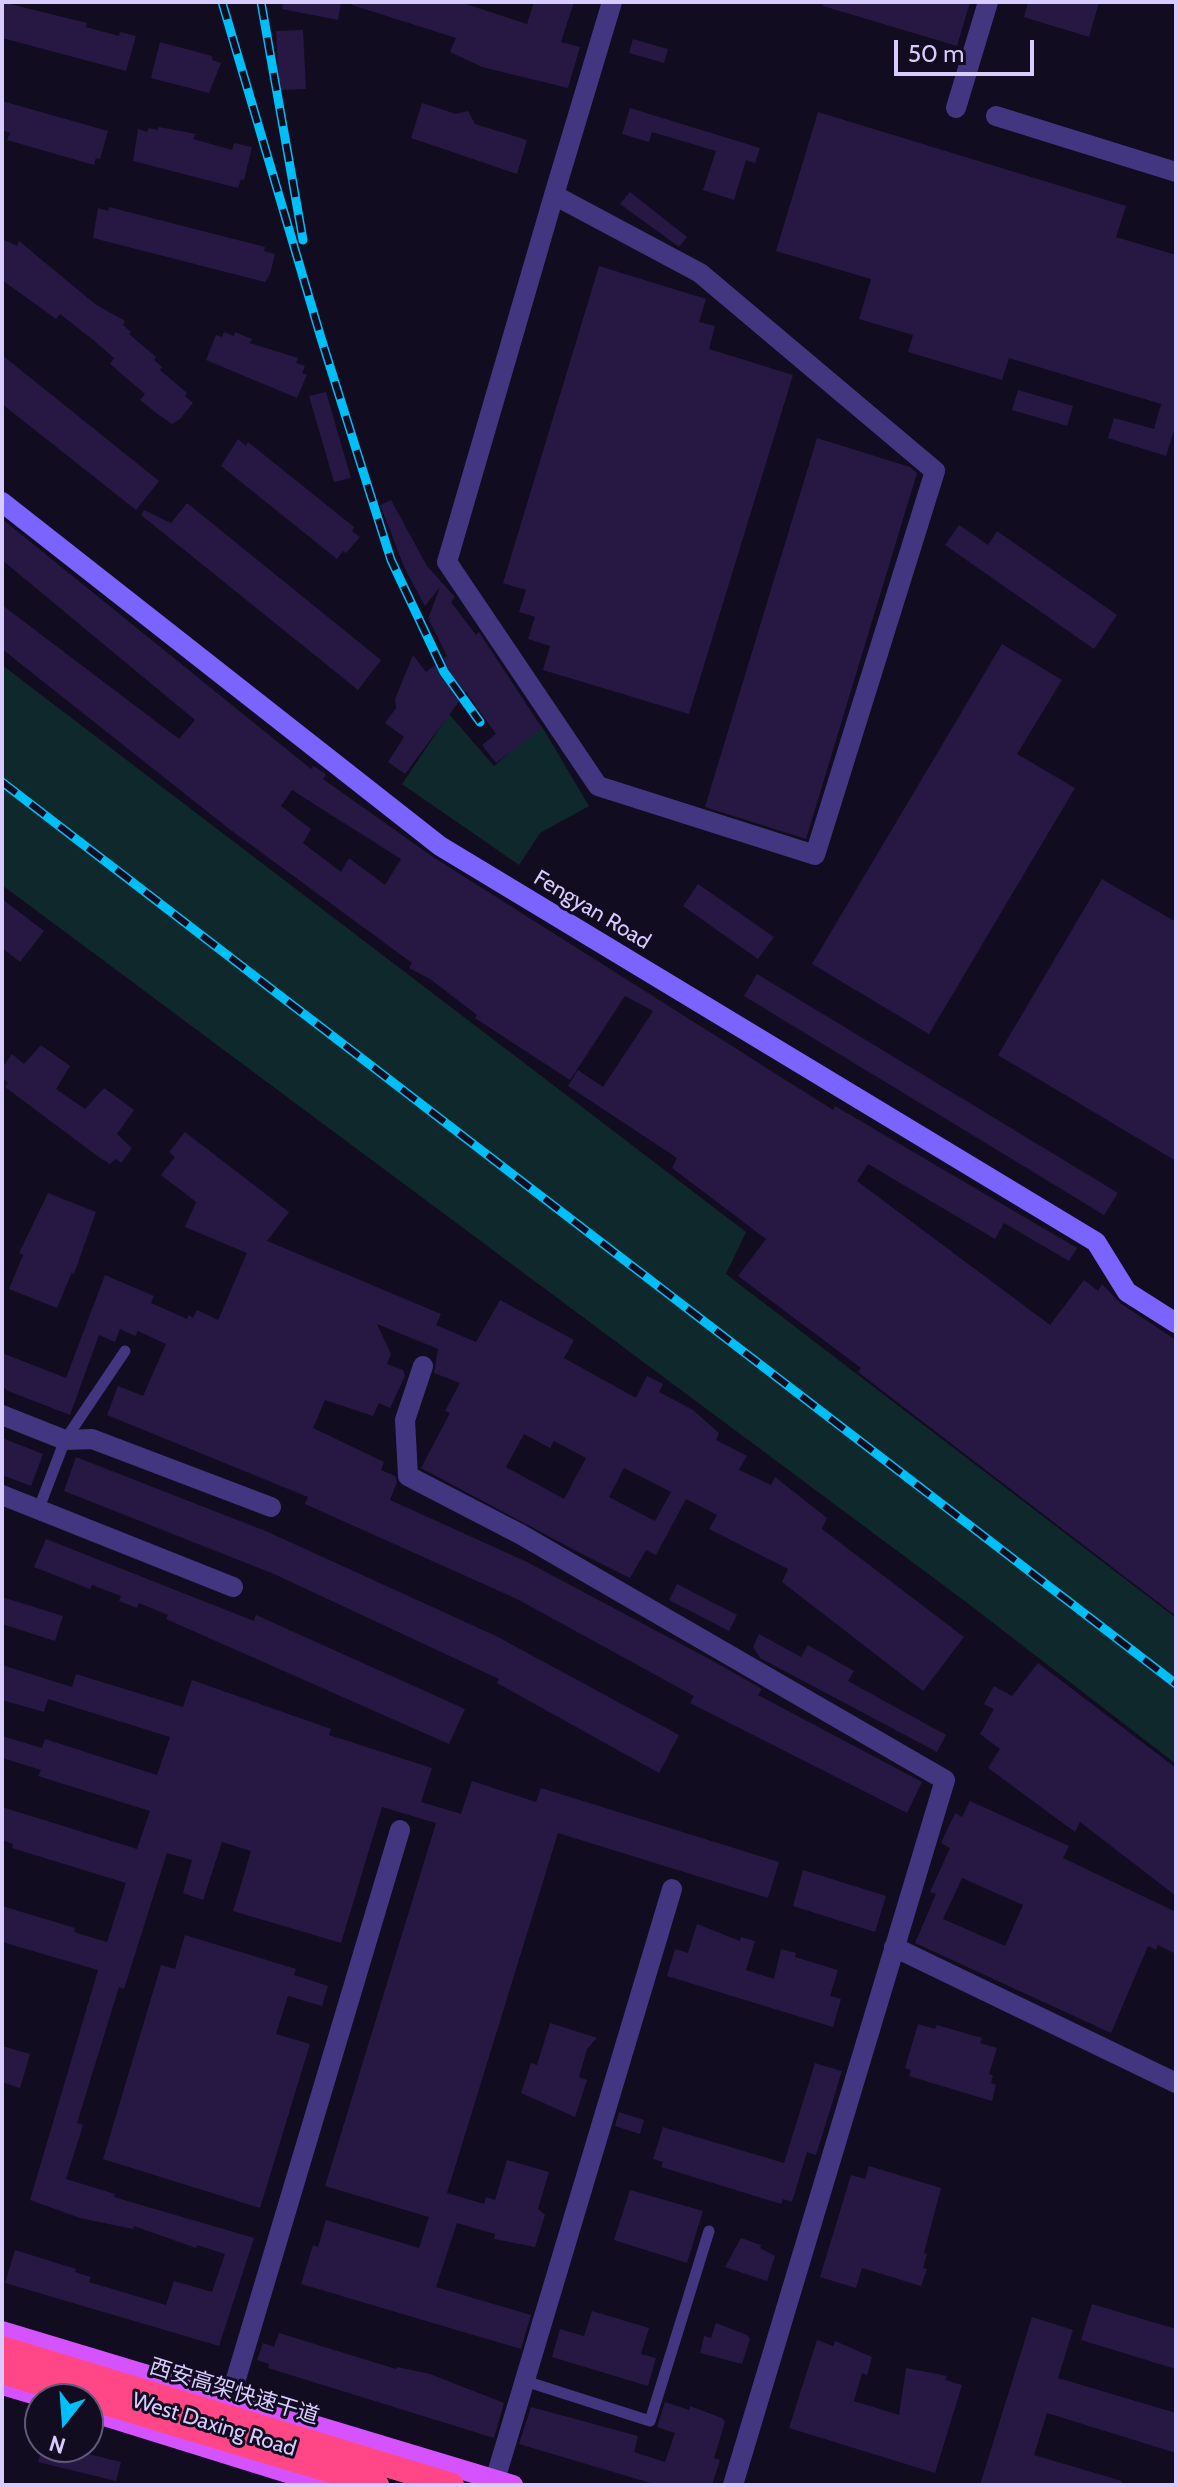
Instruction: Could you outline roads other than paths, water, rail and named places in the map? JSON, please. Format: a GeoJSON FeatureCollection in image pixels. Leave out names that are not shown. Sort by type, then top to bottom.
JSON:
{"type":"FeatureCollection","features":[{"type":"Feature","properties":{"kind":"highway","name":"西安高架快速干道"},"geometry":{"type":"LineString","coordinates":[[2,2348],[452,2485]]}},
{"type":"Feature","properties":{"kind":"highway"},"geometry":{"type":"LineString","coordinates":[[2,2372],[377,2485]]}},
{"type":"Feature","properties":{"kind":"main road","name":"West Daxing Road"},"geometry":{"type":"LineString","coordinates":[[2,2331],[504,2482]]}},
{"type":"Feature","properties":{"kind":"main road"},"geometry":{"type":"LineString","coordinates":[[2,2385],[24,2392]]}},
{"type":"Feature","properties":{"kind":"main road","name":"West Daxing Road"},"geometry":{"type":"LineString","coordinates":[[104,2416],[326,2485]]}},
{"type":"Feature","properties":{"kind":"street"},"geometry":{"type":"LineString","coordinates":[[554,195],[700,273],[935,471],[815,855],[598,786],[447,562],[554,195],[612,2]]}},
{"type":"Feature","properties":{"kind":"street"},"geometry":{"type":"LineString","coordinates":[[956,108],[988,2]]}},
{"type":"Feature","properties":{"kind":"street"},"geometry":{"type":"LineString","coordinates":[[996,116],[1176,172]]}},
{"type":"Feature","properties":{"kind":"street","name":"Fengyan Road"},"geometry":{"type":"LineString","coordinates":[[2,502],[440,846],[1096,1242],[1127,1292],[1176,1323]]}},
{"type":"Feature","properties":{"kind":"street"},"geometry":{"type":"LineString","coordinates":[[423,1366],[405,1420],[408,1476],[520,1534],[945,1780],[733,2485]]}},
{"type":"Feature","properties":{"kind":"street"},"geometry":{"type":"LineString","coordinates":[[2,1415],[65,1440],[92,1439],[271,1507]]}},
{"type":"Feature","properties":{"kind":"street"},"geometry":{"type":"LineString","coordinates":[[2,1495],[233,1587]]}},
{"type":"Feature","properties":{"kind":"street"},"geometry":{"type":"LineString","coordinates":[[230,2399],[400,1830]]}},
{"type":"Feature","properties":{"kind":"street"},"geometry":{"type":"LineString","coordinates":[[504,2482],[525,2381],[672,1889]]}},
{"type":"Feature","properties":{"kind":"street"},"geometry":{"type":"LineString","coordinates":[[894,1947],[1176,2083]]}},
{"type":"Feature","properties":{"kind":"lane"},"geometry":{"type":"LineString","coordinates":[[39,1508],[65,1440],[125,1351]]}},
{"type":"Feature","properties":{"kind":"lane"},"geometry":{"type":"LineString","coordinates":[[525,2381],[650,2421],[709,2231]]}},
{"type":"Feature","properties":{"kind":"railway"},"geometry":{"type":"LineString","coordinates":[[222,2],[321,338],[391,560],[444,672],[480,722]]}},
{"type":"Feature","properties":{"kind":"railway"},"geometry":{"type":"LineString","coordinates":[[261,2],[303,240]]}},
{"type":"Feature","properties":{"kind":"railway"},"geometry":{"type":"LineString","coordinates":[[2,782],[1176,1684]]}}]}
